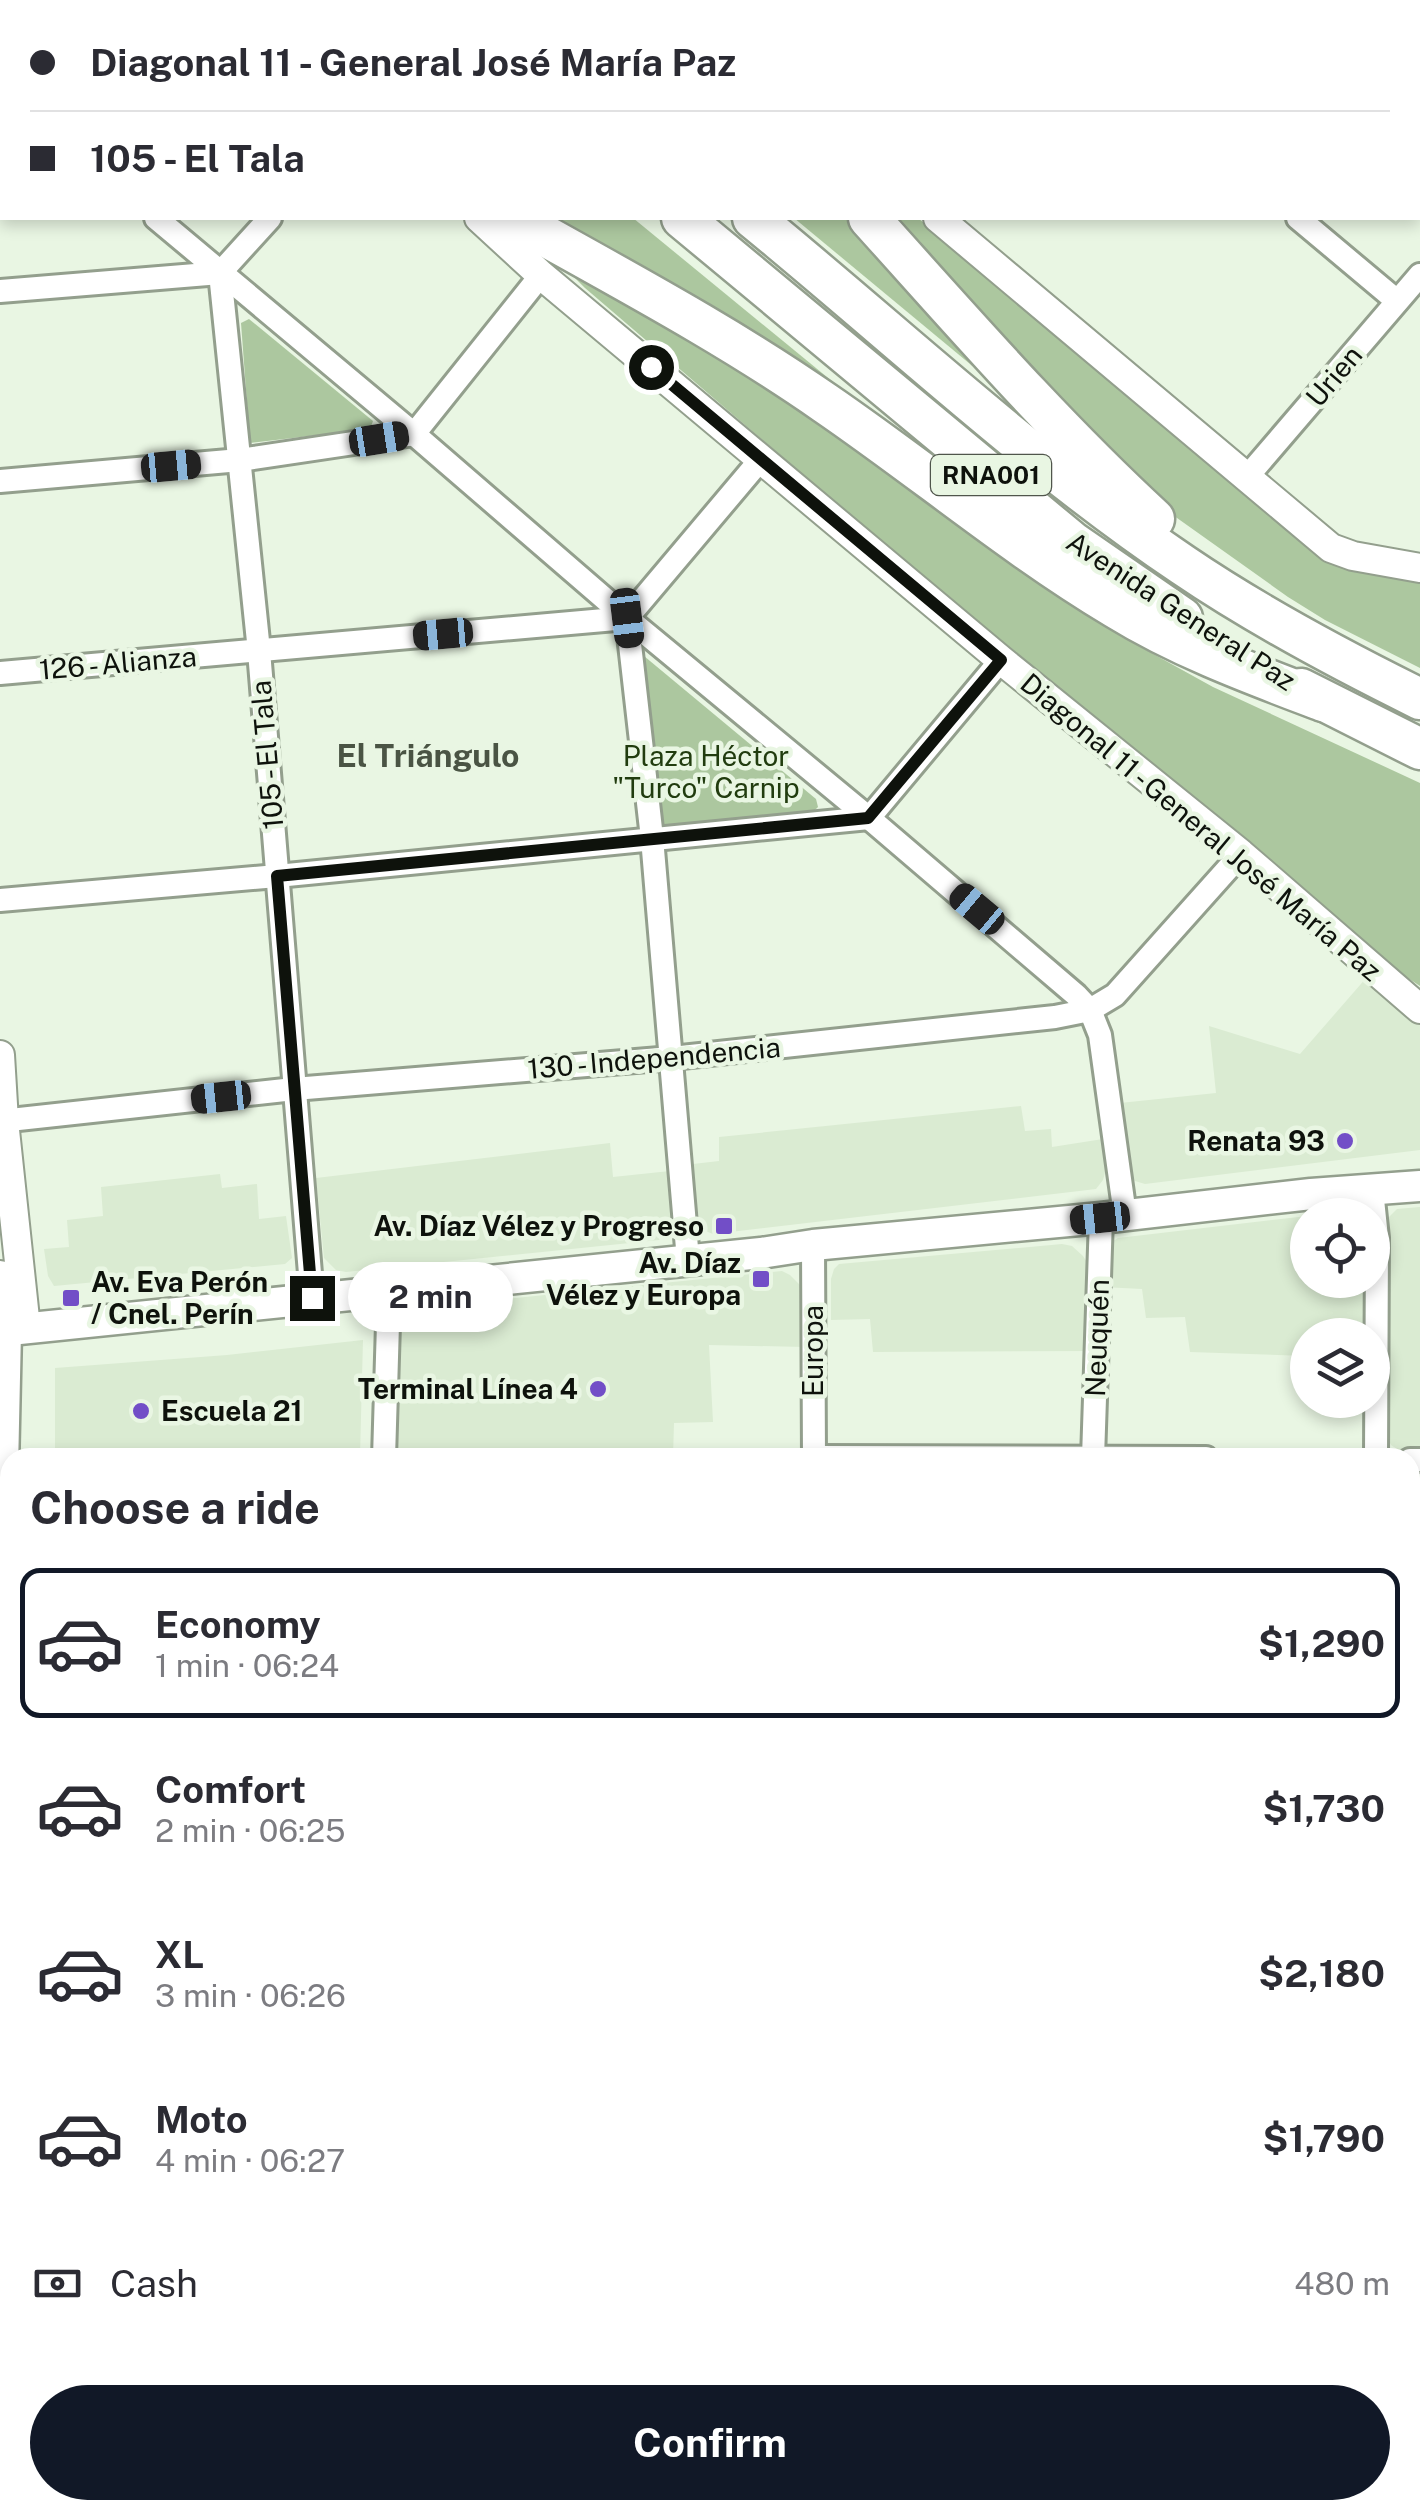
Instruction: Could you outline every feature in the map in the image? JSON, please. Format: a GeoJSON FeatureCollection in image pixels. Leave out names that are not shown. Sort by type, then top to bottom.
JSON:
{"type":"FeatureCollection","features":[{"type":"Feature","properties":{"kind":"highway"},"geometry":{"type":"LineString","coordinates":[[515,220],[555,262],[748,352],[826,403],[1032,555],[1118,610],[1216,660],[1323,702]]}},
{"type":"Feature","properties":{"kind":"highway","name":"Avenida General Paz"},"geometry":{"type":"LineString","coordinates":[[684,220],[1072,542],[1140,591],[1323,702],[1420,748]]}},
{"type":"Feature","properties":{"kind":"highway","name":"Avenida General Paz"},"geometry":{"type":"LineString","coordinates":[[755,220],[1099,505],[1184,566],[1345,662],[1420,699]]}},
{"type":"Feature","properties":{"kind":"highway"},"geometry":{"type":"LineString","coordinates":[[870,220],[1006,370],[1168,532],[1345,662]]}},
{"type":"Feature","properties":{"kind":"main road"},"geometry":{"type":"LineString","coordinates":[[11,1330],[1311,1194],[1420,1186]]}},
{"type":"Feature","properties":{"kind":"main road"},"geometry":{"type":"LineString","coordinates":[[11,1330],[23,1448]]}},
{"type":"Feature","properties":{"kind":"main road"},"geometry":{"type":"LineString","coordinates":[[6,1448],[11,1330]]}},
{"type":"Feature","properties":{"kind":"main road"},"geometry":{"type":"LineString","coordinates":[[0,1855],[0,1875]]}},
{"type":"Feature","properties":{"kind":"street"},"geometry":{"type":"LineString","coordinates":[[158,220],[1059,978],[1090,1010]]}},
{"type":"Feature","properties":{"kind":"street"},"geometry":{"type":"LineString","coordinates":[[0,291],[220,273],[268,220]]}},
{"type":"Feature","properties":{"kind":"street","name":"Diagonal 11 - General José María Paz"},"geometry":{"type":"LineString","coordinates":[[482,220],[555,262],[761,459],[1241,854],[1418,1007]]}},
{"type":"Feature","properties":{"kind":"street"},"geometry":{"type":"LineString","coordinates":[[940,220],[1331,548],[1420,568]]}},
{"type":"Feature","properties":{"kind":"street"},"geometry":{"type":"LineString","coordinates":[[1300,220],[1398,301]]}},
{"type":"Feature","properties":{"kind":"street"},"geometry":{"type":"LineString","coordinates":[[0,482],[240,460],[414,434],[555,262]]}},
{"type":"Feature","properties":{"kind":"street","name":"105 - El Tala"},"geometry":{"type":"LineString","coordinates":[[220,273],[259,651],[312,1298]]}},
{"type":"Feature","properties":{"kind":"street","name":"Urien"},"geometry":{"type":"LineString","coordinates":[[1247,478],[1420,275]]}},
{"type":"Feature","properties":{"kind":"street"},"geometry":{"type":"LineString","coordinates":[[688,1260],[652,838],[627,618],[761,459]]}},
{"type":"Feature","properties":{"kind":"street","name":"126 - Alianza"},"geometry":{"type":"LineString","coordinates":[[0,673],[627,618]]}},
{"type":"Feature","properties":{"kind":"street"},"geometry":{"type":"LineString","coordinates":[[0,900],[868,818],[1001,660]]}},
{"type":"Feature","properties":{"kind":"street","name":"130 - Independencia"},"geometry":{"type":"LineString","coordinates":[[2,1121],[294,1089],[672,1058],[1090,1010],[1115,995],[1241,854]]}},
{"type":"Feature","properties":{"kind":"street","name":"Neuquén"},"geometry":{"type":"LineString","coordinates":[[1090,1010],[1100,1034],[1113,1216],[1095,1448]]}},
{"type":"Feature","properties":{"kind":"street"},"geometry":{"type":"LineString","coordinates":[[0,1055],[11,1330]]}},
{"type":"Feature","properties":{"kind":"street"},"geometry":{"type":"LineString","coordinates":[[1372,1190],[1376,1238],[1376,1448]]}},
{"type":"Feature","properties":{"kind":"street","name":"Europa"},"geometry":{"type":"LineString","coordinates":[[813,1245],[814,1448]]}},
{"type":"Feature","properties":{"kind":"street"},"geometry":{"type":"LineString","coordinates":[[0,1275],[11,1330]]}},
{"type":"Feature","properties":{"kind":"street"},"geometry":{"type":"LineString","coordinates":[[384,1448],[389,1290]]}},
{"type":"Feature","properties":{"kind":"shaded area"},"geometry":{"type":"Polygon","coordinates":[[[1367,977],[1420,1023],[1420,1150],[1145,1184],[1127,1174],[1120,1103],[1216,1093],[1209,1026],[1300,1054],[1367,977]]]}},
{"type":"Feature","properties":{"kind":"shaded area"},"geometry":{"type":"Polygon","coordinates":[[[1021,1106],[1025,1131],[1051,1129],[1052,1147],[1103,1139],[1106,1169],[1096,1189],[713,1234],[695,1221],[693,1164],[719,1161],[719,1137],[1021,1106]]]}},
{"type":"Feature","properties":{"kind":"shaded area"},"geometry":{"type":"Polygon","coordinates":[[[610,1143],[613,1177],[670,1171],[675,1212],[672,1224],[659,1240],[346,1272],[336,1270],[324,1258],[316,1178],[610,1143]]]}},
{"type":"Feature","properties":{"kind":"shaded area"},"geometry":{"type":"Polygon","coordinates":[[[220,1174],[222,1188],[257,1184],[259,1219],[286,1216],[292,1258],[285,1264],[54,1286],[48,1276],[44,1249],[69,1247],[67,1220],[103,1216],[101,1187],[220,1174]]]}},
{"type":"Feature","properties":{"kind":"shaded area"},"geometry":{"type":"Polygon","coordinates":[[[1420,1207],[1420,1448],[1396,1448],[1386,1435],[1386,1418],[1390,1418],[1390,1318],[1385,1318],[1385,1298],[1390,1298],[1390,1216],[1397,1209],[1420,1207]]]}},
{"type":"Feature","properties":{"kind":"shaded area"},"geometry":{"type":"Polygon","coordinates":[[[1290,1218],[1290,1298],[1368,1298],[1368,1318],[1290,1318],[1290,1355],[1190,1352],[1185,1317],[1146,1318],[1142,1289],[1103,1287],[1107,1245],[1118,1238],[1290,1218]]]}},
{"type":"Feature","properties":{"kind":"shaded area"},"geometry":{"type":"Polygon","coordinates":[[[1072,1246],[1092,1270],[1093,1351],[873,1352],[870,1319],[831,1320],[831,1279],[839,1264],[1072,1246]]]}},
{"type":"Feature","properties":{"kind":"shaded area"},"geometry":{"type":"Polygon","coordinates":[[[782,1271],[804,1289],[805,1347],[709,1345],[713,1422],[674,1423],[673,1448],[398,1448],[399,1335],[414,1314],[427,1307],[782,1271]]]}},
{"type":"Feature","properties":{"kind":"shaded area"},"geometry":{"type":"Polygon","coordinates":[[[363,1340],[360,1448],[55,1448],[55,1368],[363,1340]]]}},
{"type":"Feature","properties":{"kind":"green space"},"geometry":{"type":"Polygon","coordinates":[[[536,220],[635,220],[865,411],[536,220]]]}},
{"type":"Feature","properties":{"kind":"green space"},"geometry":{"type":"Polygon","coordinates":[[[796,220],[856,220],[1022,407],[796,220]]]}},
{"type":"Feature","properties":{"kind":"green space"},"geometry":{"type":"Polygon","coordinates":[[[887,220],[920,220],[1322,558],[1420,583],[1420,668],[1325,620],[1170,513],[887,220]]]}},
{"type":"Feature","properties":{"kind":"green space"},"geometry":{"type":"Polygon","coordinates":[[[582,273],[721,350],[1128,640],[1213,687],[1420,783],[1420,986],[1367,951],[1050,686],[585,288],[574,277],[582,273]]]}},
{"type":"Feature","properties":{"kind":"green space"},"geometry":{"type":"Polygon","coordinates":[[[249,319],[373,421],[370,429],[250,443],[241,323],[249,319]]]}},
{"type":"Feature","properties":{"kind":"green space","name":"Plaza Héctor \"Turco\" Carnip"},"geometry":{"type":"Polygon","coordinates":[[[644,656],[816,799],[818,807],[813,812],[663,829],[636,666],[644,656]]]}},
{"type":"Feature","properties":{"kind":"place","name":"Renata 93"},"geometry":{"type":"Point","coordinates":[1345,1141]}},
{"type":"Feature","properties":{"kind":"place","name":"Av. Díaz Vélez y Progreso"},"geometry":{"type":"Point","coordinates":[724,1226]}},
{"type":"Feature","properties":{"kind":"place","name":"Av. Díaz Vélez y Europa"},"geometry":{"type":"Point","coordinates":[761,1279]}},
{"type":"Feature","properties":{"kind":"place","name":"Av. Eva Perón / Cnel. Perín"},"geometry":{"type":"Point","coordinates":[71,1298]}},
{"type":"Feature","properties":{"kind":"place","name":"Terminal Línea 4"},"geometry":{"type":"Point","coordinates":[598,1389]}},
{"type":"Feature","properties":{"kind":"place","name":"Escuela 21"},"geometry":{"type":"Point","coordinates":[141,1411]}},
{"type":"Feature","properties":{"kind":"district","name":"El Triángulo"},"geometry":{"type":"Point","coordinates":[428,756]}},
{"type":"Feature","properties":{"kind":"route"},"geometry":{"type":"LineString","coordinates":[[312,1298],[277,876],[868,818],[1001,660],[651,367]]}}]}
